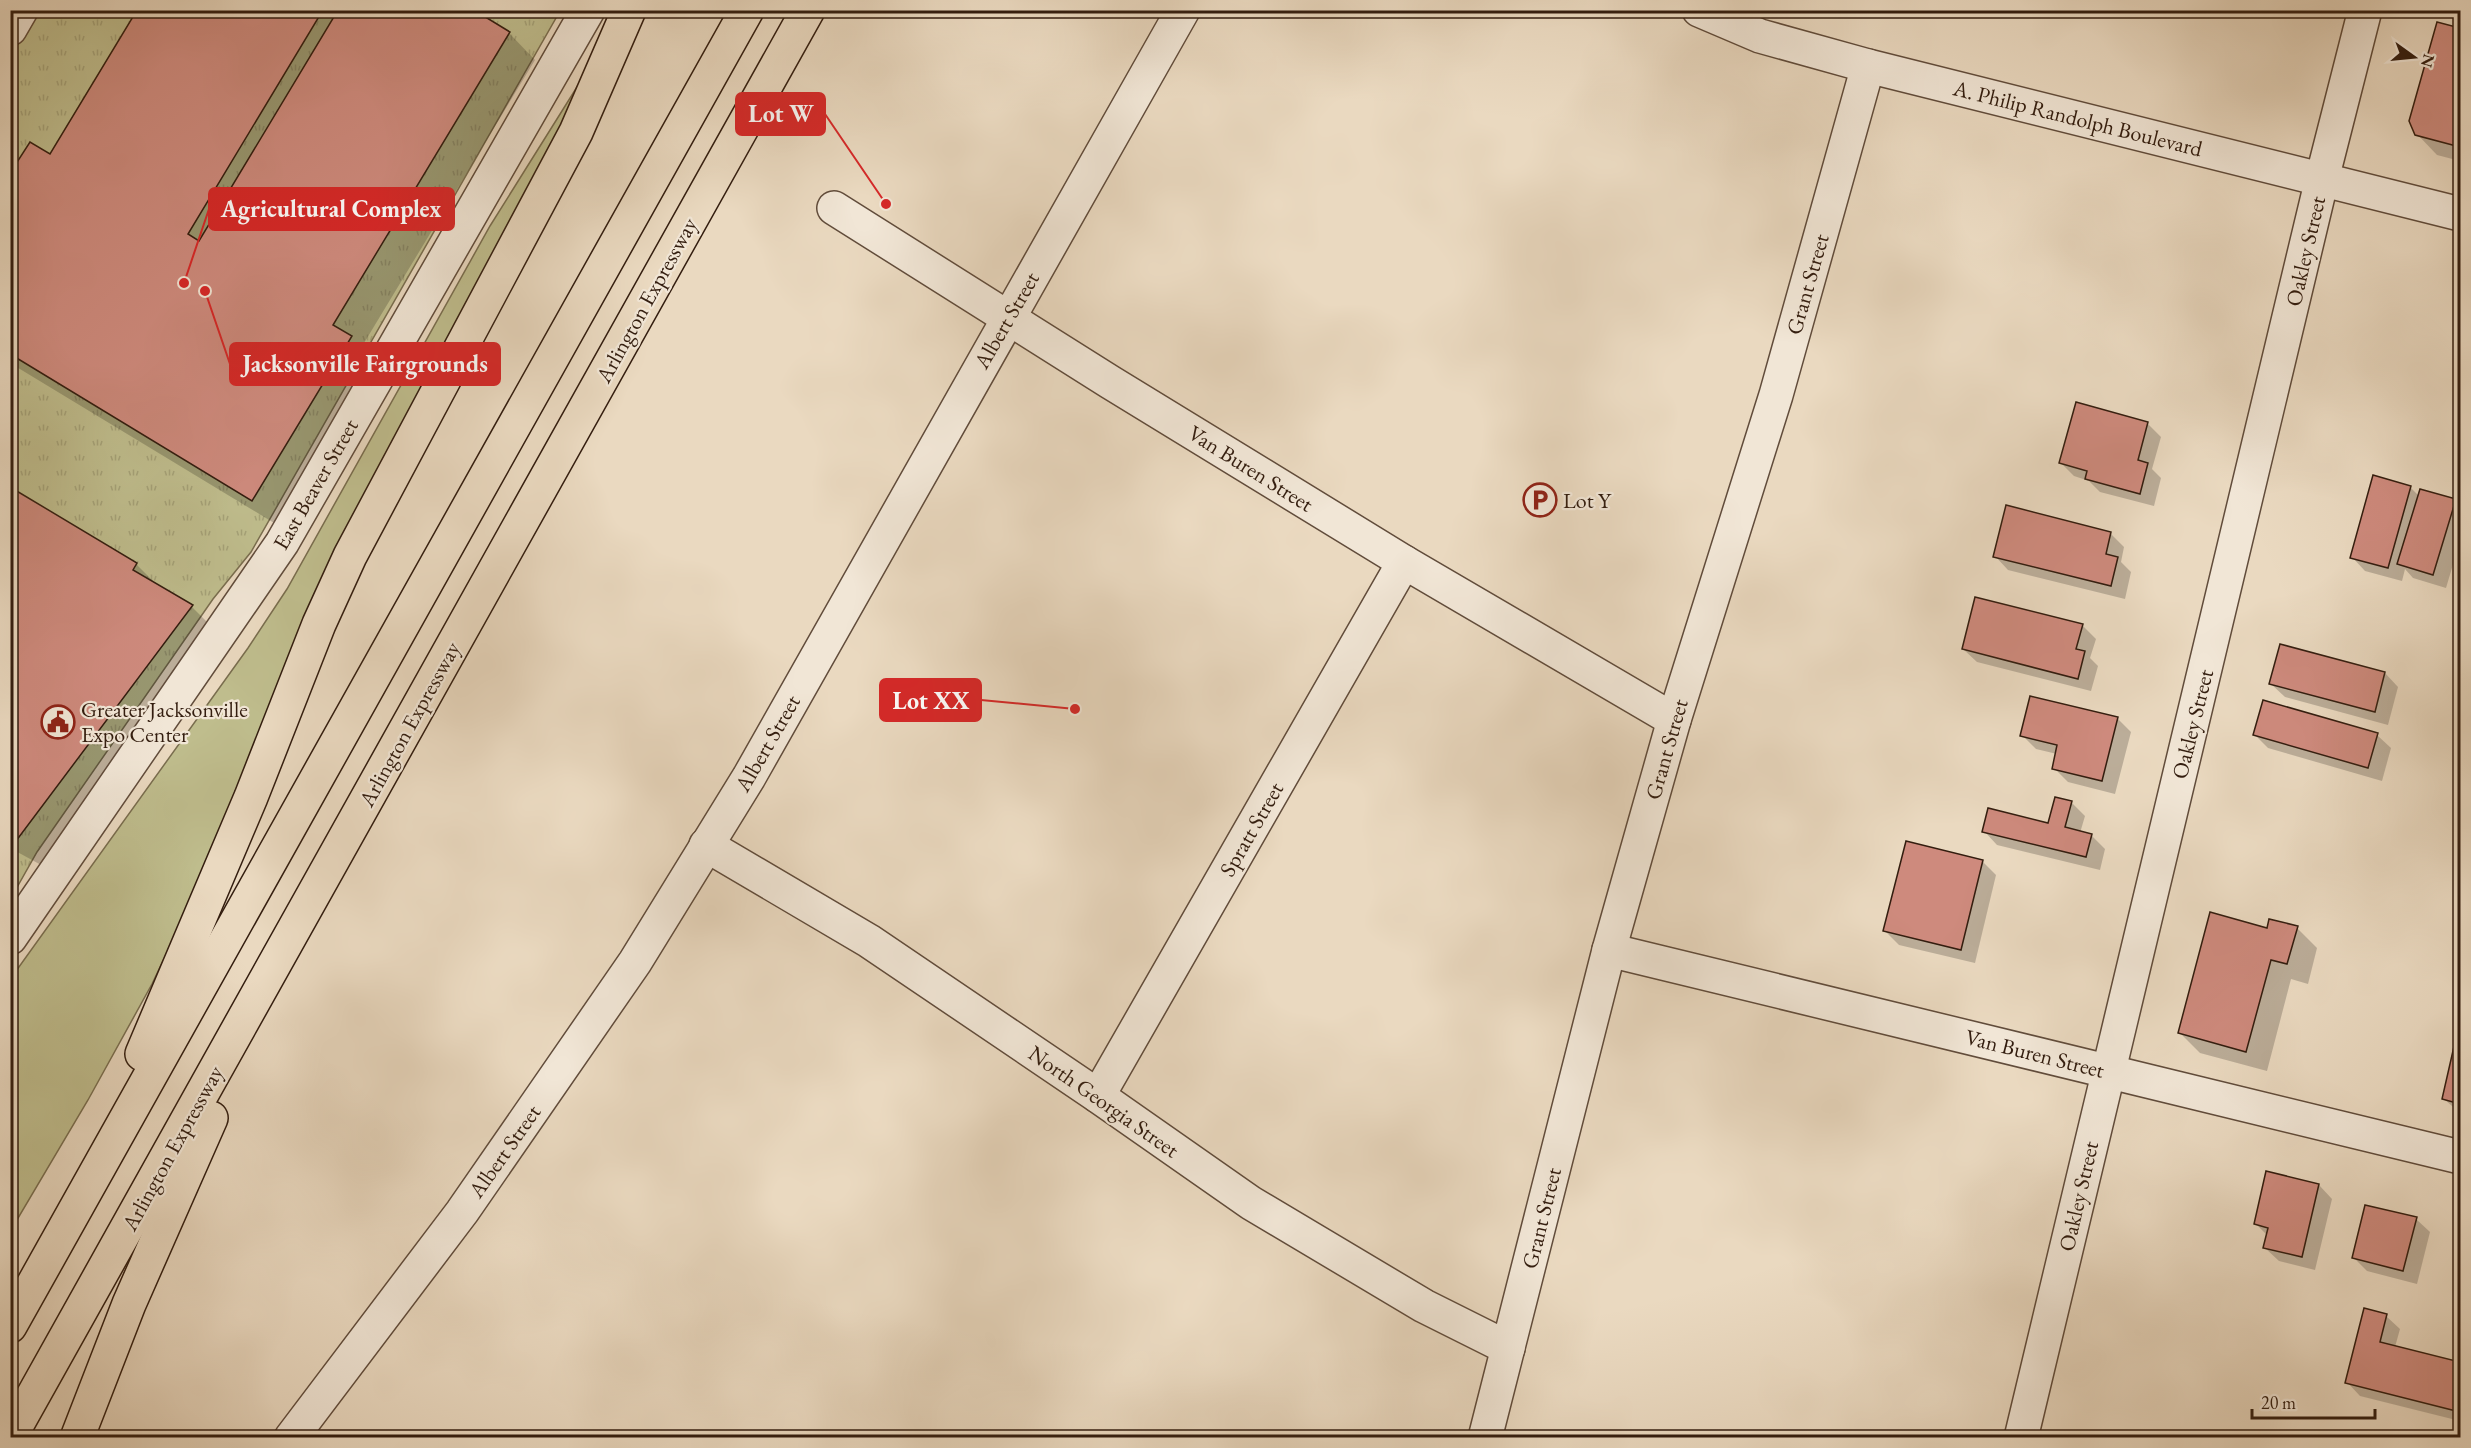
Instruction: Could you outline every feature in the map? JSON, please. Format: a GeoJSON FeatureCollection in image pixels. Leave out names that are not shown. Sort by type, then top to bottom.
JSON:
{"type":"FeatureCollection","features":[{"type":"Feature","properties":{"kind":"highway"},"geometry":{"type":"LineString","coordinates":[[75,1211],[243,816],[319,624],[350,556],[576,132],[629,10]]}},
{"type":"Feature","properties":{"kind":"highway"},"geometry":{"type":"LineString","coordinates":[[10,1326],[747,10]]}},
{"type":"Feature","properties":{"kind":"highway","name":"Arlington Expressway"},"geometry":{"type":"LineString","coordinates":[[10,1437],[808,10]]}},
{"type":"Feature","properties":{"kind":"highway"},"geometry":{"type":"LineString","coordinates":[[77,1437],[157,1239],[324,877]]}},
{"type":"Feature","properties":{"kind":"street"},"geometry":{"type":"LineString","coordinates":[[10,29],[21,10]]}},
{"type":"Feature","properties":{"kind":"street","name":"Albert Street"},"geometry":{"type":"LineString","coordinates":[[299,1435],[462,1212],[635,962],[749,777],[1183,10]]}},
{"type":"Feature","properties":{"kind":"street","name":"A. Philip Randolph Boulevard"},"geometry":{"type":"LineString","coordinates":[[1699,10],[1761,36],[1868,66],[2460,214]]}},
{"type":"Feature","properties":{"kind":"street","name":"Oakley Street"},"geometry":{"type":"LineString","coordinates":[[2021,1437],[2322,179],[2365,10]]}},
{"type":"Feature","properties":{"kind":"street","name":"East Beaver Street"},"geometry":{"type":"LineString","coordinates":[[10,939],[282,543],[578,14]]}},
{"type":"Feature","properties":{"kind":"street","name":"Grant Street"},"geometry":{"type":"LineString","coordinates":[[1485,1437],[1609,950],[1674,720],[1776,395],[1868,66]]}},
{"type":"Feature","properties":{"kind":"street","name":"Van Buren Street"},"geometry":{"type":"LineString","coordinates":[[834,208],[1110,382],[1404,562],[1674,720]]}},
{"type":"Feature","properties":{"kind":"street","name":"Spratt Street"},"geometry":{"type":"LineString","coordinates":[[1098,1096],[1404,562]]}},
{"type":"Feature","properties":{"kind":"street","name":"North Georgia Street"},"geometry":{"type":"LineString","coordinates":[[706,845],[868,941],[1098,1096],[1251,1203],[1424,1306],[1508,1348]]}},
{"type":"Feature","properties":{"kind":"street","name":"Van Buren Street"},"geometry":{"type":"LineString","coordinates":[[1609,950],[2460,1157]]}},
{"type":"Feature","properties":{"kind":"green space"},"geometry":{"type":"Polygon","coordinates":[[[11,11],[560,11],[251,552],[213,599],[37,852],[11,898],[11,11]]]}},
{"type":"Feature","properties":{"kind":"green space"},"geometry":{"type":"Polygon","coordinates":[[[587,71],[152,984],[88,1100],[11,1230],[11,978],[248,648],[287,589],[490,226],[587,71]]]}},
{"type":"Feature","properties":{"kind":"building"},"geometry":{"type":"Polygon","coordinates":[[[137,10],[323,10],[188,234],[199,241],[338,10],[474,10],[510,32],[333,325],[352,336],[252,501],[10,354],[10,173],[30,142],[50,154],[137,10]]]}},
{"type":"Feature","properties":{"kind":"building"},"geometry":{"type":"Polygon","coordinates":[[[2437,22],[2460,28],[2460,147],[2415,135],[2409,121],[2437,22]]]}},
{"type":"Feature","properties":{"kind":"building"},"geometry":{"type":"Polygon","coordinates":[[[2076,402],[2148,422],[2138,460],[2148,463],[2140,494],[2085,479],[2087,471],[2059,463],[2076,402]]]}},
{"type":"Feature","properties":{"kind":"building"},"geometry":{"type":"Polygon","coordinates":[[[2373,475],[2411,486],[2388,568],[2350,558],[2373,475]]]}},
{"type":"Feature","properties":{"kind":"building","name":"Greater Jacksonville Expo Center"},"geometry":{"type":"Polygon","coordinates":[[[10,487],[137,563],[133,570],[193,605],[16,841],[10,838],[10,487]]]}},
{"type":"Feature","properties":{"kind":"building"},"geometry":{"type":"Polygon","coordinates":[[[2420,489],[2456,499],[2433,575],[2397,564],[2420,489]]]}},
{"type":"Feature","properties":{"kind":"building"},"geometry":{"type":"Polygon","coordinates":[[[2006,505],[2111,532],[2106,554],[2118,557],[2111,586],[1993,557],[2006,505]]]}},
{"type":"Feature","properties":{"kind":"building"},"geometry":{"type":"Polygon","coordinates":[[[1975,597],[2083,624],[2076,649],[2085,651],[2078,679],[1962,649],[1975,597]]]}},
{"type":"Feature","properties":{"kind":"building"},"geometry":{"type":"Polygon","coordinates":[[[2280,644],[2385,672],[2375,712],[2269,684],[2280,644]]]}},
{"type":"Feature","properties":{"kind":"building"},"geometry":{"type":"Polygon","coordinates":[[[2030,696],[2118,717],[2102,781],[2052,769],[2057,745],[2020,736],[2030,696]]]}},
{"type":"Feature","properties":{"kind":"building"},"geometry":{"type":"Polygon","coordinates":[[[2263,700],[2378,733],[2368,768],[2253,735],[2263,700]]]}},
{"type":"Feature","properties":{"kind":"building"},"geometry":{"type":"Polygon","coordinates":[[[2055,797],[2072,801],[2065,827],[2092,834],[2086,857],[1982,832],[1988,808],[2048,823],[2055,797]]]}},
{"type":"Feature","properties":{"kind":"building"},"geometry":{"type":"Polygon","coordinates":[[[1906,841],[1983,860],[1961,950],[1883,931],[1906,841]]]}},
{"type":"Feature","properties":{"kind":"building"},"geometry":{"type":"Polygon","coordinates":[[[2210,912],[2267,928],[2269,919],[2298,926],[2287,964],[2271,960],[2246,1052],[2178,1033],[2210,912]]]}},
{"type":"Feature","properties":{"kind":"building"},"geometry":{"type":"Polygon","coordinates":[[[2460,1020],[2460,1104],[2442,1099],[2460,1020]]]}},
{"type":"Feature","properties":{"kind":"building"},"geometry":{"type":"Polygon","coordinates":[[[2266,1171],[2319,1184],[2302,1257],[2263,1248],[2268,1228],[2254,1224],[2266,1171]]]}},
{"type":"Feature","properties":{"kind":"building"},"geometry":{"type":"Polygon","coordinates":[[[2365,1205],[2417,1217],[2403,1271],[2352,1258],[2365,1205]]]}},
{"type":"Feature","properties":{"kind":"building"},"geometry":{"type":"Polygon","coordinates":[[[2364,1308],[2387,1314],[2380,1342],[2460,1362],[2460,1412],[2345,1383],[2364,1308]]]}},
{"type":"Feature","properties":{"kind":"place","name":"Lot W"},"geometry":{"type":"Point","coordinates":[886,204]}},
{"type":"Feature","properties":{"kind":"place","name":"Agricultural Complex"},"geometry":{"type":"Point","coordinates":[184,283]}},
{"type":"Feature","properties":{"kind":"place","name":"Jacksonville Fairgrounds"},"geometry":{"type":"Point","coordinates":[205,291]}},
{"type":"Feature","properties":{"kind":"place","name":"Lot Y"},"geometry":{"type":"Point","coordinates":[1540,500]}},
{"type":"Feature","properties":{"kind":"place","name":"Lot XX"},"geometry":{"type":"Point","coordinates":[1075,709]}},
{"type":"Feature","properties":{"kind":"place","name":"Greater Jacksonville Expo Center"},"geometry":{"type":"Point","coordinates":[58,722]}}]}
